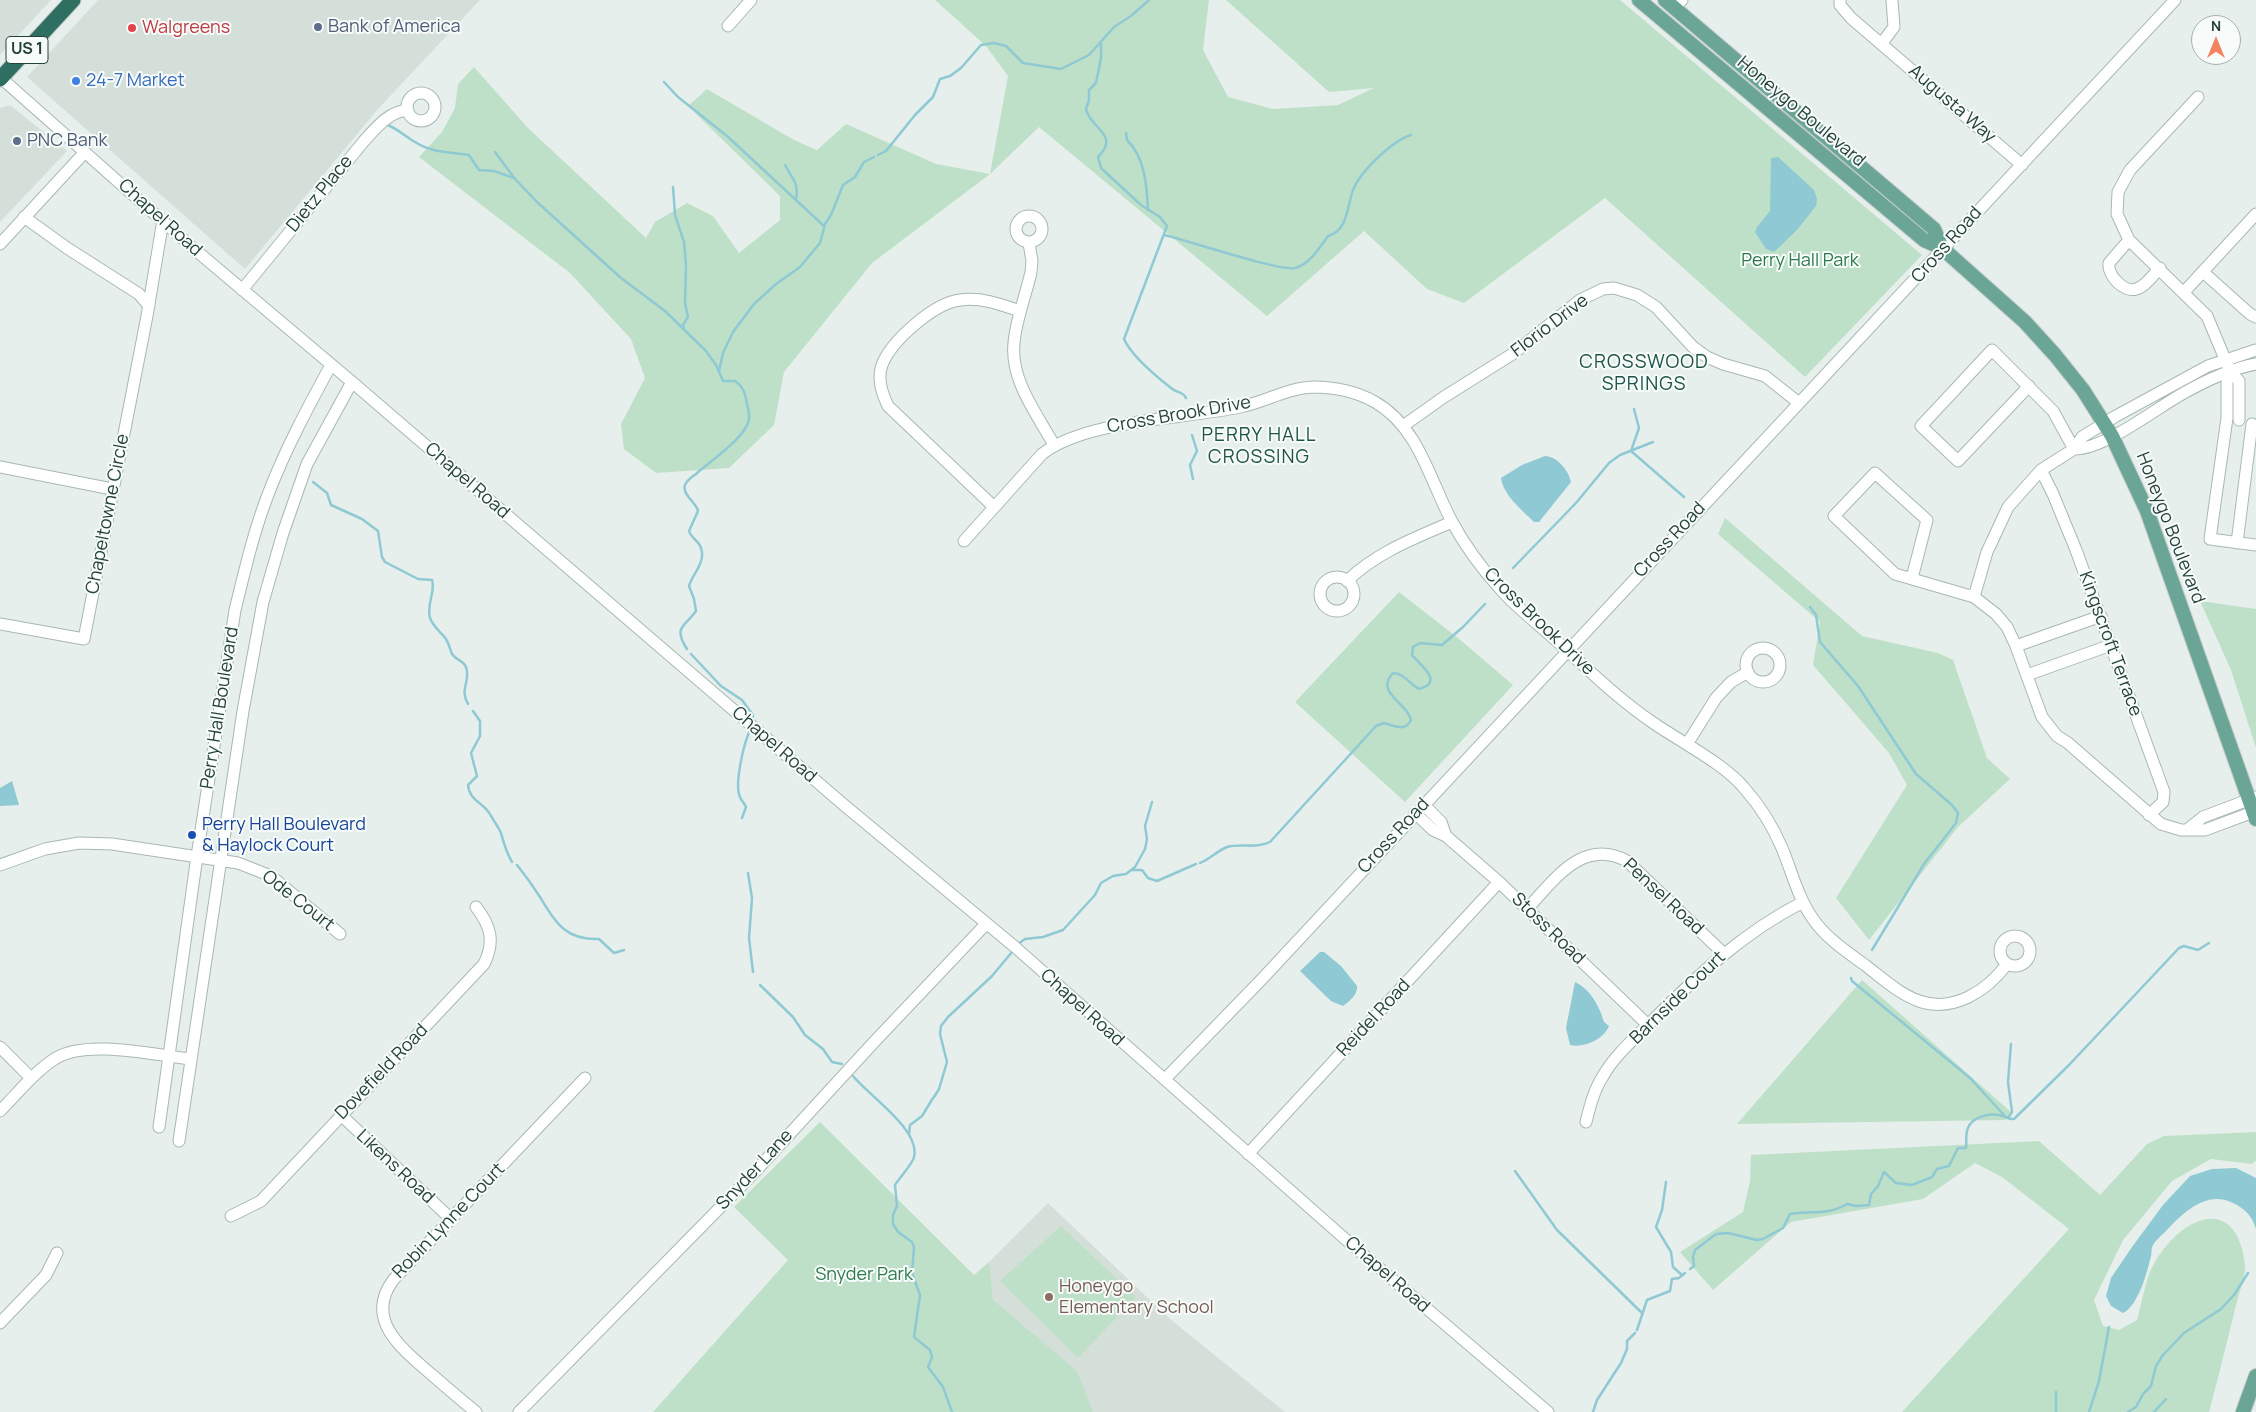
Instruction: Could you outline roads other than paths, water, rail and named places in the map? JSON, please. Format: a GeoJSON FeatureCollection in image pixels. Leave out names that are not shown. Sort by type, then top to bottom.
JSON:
{"type":"FeatureCollection","features":[{"type":"Feature","properties":{"kind":"highway","name":"US 1"},"geometry":{"type":"LineString","coordinates":[[0,78],[73,0]]}},
{"type":"Feature","properties":{"kind":"main road","name":"Honeygo Boulevard"},"geometry":{"type":"LineString","coordinates":[[1639,0],[1924,240],[1942,248],[2025,322],[2055,355],[2104,422],[2147,511],[2254,808]]}},
{"type":"Feature","properties":{"kind":"main road","name":"Honeygo Boulevard"},"geometry":{"type":"LineString","coordinates":[[1674,3],[1934,229],[1942,248]]}},
{"type":"Feature","properties":{"kind":"main road"},"geometry":{"type":"LineString","coordinates":[[2243,1412],[2256,1376]]}},
{"type":"Feature","properties":{"kind":"street"},"geometry":{"type":"LineString","coordinates":[[728,26],[751,0]]}},
{"type":"Feature","properties":{"kind":"street","name":"Augusta Way"},"geometry":{"type":"LineString","coordinates":[[1840,0],[1840,5],[1845,13],[2022,165]]}},
{"type":"Feature","properties":{"kind":"street"},"geometry":{"type":"LineString","coordinates":[[1882,43],[1894,27],[1892,0]]}},
{"type":"Feature","properties":{"kind":"street","name":"Cross Road"},"geometry":{"type":"LineString","coordinates":[[1165,1079],[1262,979],[2174,0]]}},
{"type":"Feature","properties":{"kind":"street","name":"Chapel Road"},"geometry":{"type":"LineString","coordinates":[[0,78],[242,290],[986,924],[1136,1056],[1165,1079],[1248,1154],[1548,1412]]}},
{"type":"Feature","properties":{"kind":"street"},"geometry":{"type":"LineString","coordinates":[[2198,97],[2123,181],[2118,192],[2117,214],[2129,240],[2160,268],[2207,316],[2227,366],[2239,381],[2210,539],[2256,545]]}},
{"type":"Feature","properties":{"kind":"street","name":"Dietz Place"},"geometry":{"type":"LineString","coordinates":[[242,290],[364,141],[382,122],[399,110],[408,110]]}},
{"type":"Feature","properties":{"kind":"street"},"geometry":{"type":"LineString","coordinates":[[0,244],[85,152]]}},
{"type":"Feature","properties":{"kind":"street"},"geometry":{"type":"LineString","coordinates":[[2184,292],[2256,214]]}},
{"type":"Feature","properties":{"kind":"street"},"geometry":{"type":"LineString","coordinates":[[24,217],[140,294],[148,306]]}},
{"type":"Feature","properties":{"kind":"street","name":"Chapeltowne Circle"},"geometry":{"type":"LineString","coordinates":[[0,624],[84,639],[163,220]]}},
{"type":"Feature","properties":{"kind":"street"},"geometry":{"type":"LineString","coordinates":[[2129,240],[2109,263],[2109,270],[2112,276],[2126,288],[2134,290],[2141,287],[2160,268]]}},
{"type":"Feature","properties":{"kind":"street"},"geometry":{"type":"LineString","coordinates":[[1030,243],[1031,272],[1020,311],[1014,344],[1017,370],[1023,390],[1054,445]]}},
{"type":"Feature","properties":{"kind":"street"},"geometry":{"type":"LineString","coordinates":[[2203,272],[2250,314],[2256,316]]}},
{"type":"Feature","properties":{"kind":"street","name":"Florio Drive"},"geometry":{"type":"LineString","coordinates":[[1403,426],[1514,353],[1580,300],[1603,289],[1614,288],[1637,294],[1656,307],[1693,347],[1707,357],[1723,364],[1765,376],[1799,403]]}},
{"type":"Feature","properties":{"kind":"street"},"geometry":{"type":"LineString","coordinates":[[993,506],[895,415],[888,406],[881,390],[881,372],[888,354],[908,332],[930,312],[945,304],[959,300],[982,300],[1020,311]]}},
{"type":"Feature","properties":{"kind":"street"},"geometry":{"type":"LineString","coordinates":[[2029,386],[1958,461],[1921,426],[1992,350],[2029,386],[2053,411],[2074,449]]}},
{"type":"Feature","properties":{"kind":"street"},"geometry":{"type":"LineString","coordinates":[[2074,449],[2084,450],[2112,436],[2256,350]]}},
{"type":"Feature","properties":{"kind":"street"},"geometry":{"type":"LineString","coordinates":[[1974,597],[1987,552],[2008,507],[2041,470],[2074,449],[2082,437],[2104,422],[2187,376],[2227,366],[2256,364]]}},
{"type":"Feature","properties":{"kind":"street","name":"Perry Hall Boulevard"},"geometry":{"type":"LineString","coordinates":[[159,1127],[197,856],[235,610],[244,572],[268,494],[284,455],[331,365]]}},
{"type":"Feature","properties":{"kind":"street","name":"Perry Hall Boulevard"},"geometry":{"type":"LineString","coordinates":[[179,1141],[244,702],[262,602],[307,464],[352,382]]}},
{"type":"Feature","properties":{"kind":"street","name":"Cross Brook Drive"},"geometry":{"type":"LineString","coordinates":[[964,541],[1032,464],[1054,445],[1096,431],[1245,406],[1290,390],[1315,387],[1346,390],[1371,400],[1388,410],[1417,445],[1452,522],[1471,553],[1505,594],[1614,694],[1743,785],[1772,826],[1803,902],[1813,919],[1826,934],[1905,994],[1920,1001],[1941,1004],[1968,998],[1980,992],[1991,983],[2006,964]]}},
{"type":"Feature","properties":{"kind":"street"},"geometry":{"type":"LineString","coordinates":[[2233,419],[2254,424],[2237,543]]}},
{"type":"Feature","properties":{"kind":"street"},"geometry":{"type":"LineString","coordinates":[[0,467],[112,489]]}},
{"type":"Feature","properties":{"kind":"street","name":"Kingscroft Terrace"},"geometry":{"type":"LineString","coordinates":[[2041,470],[2053,494],[2101,616],[2164,792],[2162,802],[2149,815]]}},
{"type":"Feature","properties":{"kind":"street"},"geometry":{"type":"LineString","coordinates":[[1912,578],[1927,520],[1875,473],[1834,516],[1895,574],[1974,597],[1996,614],[2007,627],[2016,646],[2042,717],[2057,736],[2074,748],[2149,815],[2161,824],[2171,828],[2205,830],[2254,808]]}},
{"type":"Feature","properties":{"kind":"street"},"geometry":{"type":"LineString","coordinates":[[1347,581],[1363,565],[1386,551],[1452,522]]}},
{"type":"Feature","properties":{"kind":"street"},"geometry":{"type":"LineString","coordinates":[[2016,646],[2101,616]]}},
{"type":"Feature","properties":{"kind":"street"},"geometry":{"type":"LineString","coordinates":[[2028,676],[2111,645]]}},
{"type":"Feature","properties":{"kind":"street"},"geometry":{"type":"LineString","coordinates":[[1687,744],[1716,698],[1731,682],[1748,672]]}},
{"type":"Feature","properties":{"kind":"street","name":"Stoss Road"},"geometry":{"type":"LineString","coordinates":[[1423,804],[1441,822],[1446,836]]}},
{"type":"Feature","properties":{"kind":"street","name":"Stoss Road"},"geometry":{"type":"LineString","coordinates":[[1415,814],[1433,830],[1446,836],[1528,908],[1648,1024]]}},
{"type":"Feature","properties":{"kind":"street","name":"Ode Court"},"geometry":{"type":"LineString","coordinates":[[0,865],[46,849],[79,843],[112,844],[221,860],[253,867],[271,876],[340,934]]}},
{"type":"Feature","properties":{"kind":"street","name":"Pensel Road"},"geometry":{"type":"LineString","coordinates":[[1528,908],[1569,865],[1580,858],[1593,855],[1617,855],[1627,861],[1723,954]]}},
{"type":"Feature","properties":{"kind":"street","name":"Reidel Road"},"geometry":{"type":"LineString","coordinates":[[1248,1154],[1499,882]]}},
{"type":"Feature","properties":{"kind":"street","name":"Barnside Court"},"geometry":{"type":"LineString","coordinates":[[1586,1122],[1595,1091],[1604,1074],[1648,1024],[1699,974],[1723,954],[1754,930],[1803,902]]}},
{"type":"Feature","properties":{"kind":"street","name":"Dovefield Road"},"geometry":{"type":"LineString","coordinates":[[230,1216],[261,1201],[484,964],[490,953],[492,939],[486,919],[476,908]]}},
{"type":"Feature","properties":{"kind":"street","name":"Snyder Lane"},"geometry":{"type":"LineString","coordinates":[[519,1412],[751,1176],[874,1041],[986,924]]}},
{"type":"Feature","properties":{"kind":"street"},"geometry":{"type":"LineString","coordinates":[[0,1047],[30,1078]]}},
{"type":"Feature","properties":{"kind":"street"},"geometry":{"type":"LineString","coordinates":[[0,1111],[30,1078],[55,1059],[79,1049],[103,1048],[192,1059]]}},
{"type":"Feature","properties":{"kind":"street","name":"Robin Lynne Court"},"geometry":{"type":"LineString","coordinates":[[476,1412],[401,1348],[388,1330],[383,1314],[382,1299],[388,1286],[450,1218],[585,1078]]}},
{"type":"Feature","properties":{"kind":"street","name":"Likens Road"},"geometry":{"type":"LineString","coordinates":[[341,1115],[450,1218]]}},
{"type":"Feature","properties":{"kind":"street"},"geometry":{"type":"LineString","coordinates":[[0,1323],[46,1275],[57,1253]]}},
{"type":"Feature","properties":{"kind":"water"},"geometry":{"type":"Polygon","coordinates":[[[1778,157],[1814,190],[1817,199],[1816,206],[1797,230],[1774,252],[1766,249],[1755,232],[1770,211],[1771,158],[1778,157]]]}},
{"type":"Feature","properties":{"kind":"water"},"geometry":{"type":"Polygon","coordinates":[[[1545,456],[1558,461],[1562,465],[1568,473],[1571,482],[1539,522],[1534,522],[1509,496],[1502,484],[1501,478],[1522,465],[1545,456]]]}},
{"type":"Feature","properties":{"kind":"water"},"geometry":{"type":"Polygon","coordinates":[[[12,781],[19,805],[0,806],[0,788],[12,781]]]}},
{"type":"Feature","properties":{"kind":"water"},"geometry":{"type":"Polygon","coordinates":[[[1320,952],[1324,952],[1341,966],[1357,986],[1355,995],[1343,1006],[1331,1001],[1300,971],[1320,952]]]}},
{"type":"Feature","properties":{"kind":"water"},"geometry":{"type":"Polygon","coordinates":[[[1575,982],[1590,994],[1600,1010],[1604,1022],[1609,1026],[1598,1039],[1587,1044],[1575,1046],[1570,1045],[1566,1028],[1575,982]]]}},
{"type":"Feature","properties":{"kind":"water"},"geometry":{"type":"Polygon","coordinates":[[[2236,1168],[2256,1178],[2256,1229],[2247,1212],[2231,1202],[2212,1199],[2195,1206],[2180,1217],[2153,1245],[2144,1280],[2133,1304],[2123,1313],[2111,1306],[2106,1296],[2111,1278],[2163,1205],[2190,1176],[2212,1169],[2236,1168]]]}},
{"type":"Feature","properties":{"kind":"waterway"},"geometry":{"type":"LineString","coordinates":[[878,155],[886,151],[915,115],[933,97],[940,79],[950,76],[961,68],[981,45],[994,43],[1006,46],[1023,63],[1061,69],[1089,55],[1114,27],[1131,16],[1149,0]]}},
{"type":"Feature","properties":{"kind":"waterway"},"geometry":{"type":"LineString","coordinates":[[1101,43],[1101,58],[1096,83],[1089,90],[1089,100],[1086,109],[1088,116],[1105,137],[1104,149],[1098,157],[1101,168],[1141,205],[1160,217],[1167,226],[1124,339],[1132,352],[1145,365],[1173,390],[1183,394],[1186,398]]}},
{"type":"Feature","properties":{"kind":"waterway"},"geometry":{"type":"LineString","coordinates":[[664,82],[678,97],[727,136],[824,226]]}},
{"type":"Feature","properties":{"kind":"waterway"},"geometry":{"type":"LineString","coordinates":[[388,125],[421,146],[441,152],[469,155],[479,170],[494,171],[514,178]]}},
{"type":"Feature","properties":{"kind":"waterway"},"geometry":{"type":"LineString","coordinates":[[1126,133],[1127,140],[1138,155],[1144,173],[1148,210]]}},
{"type":"Feature","properties":{"kind":"waterway"},"geometry":{"type":"LineString","coordinates":[[1164,235],[1272,265],[1286,268],[1300,266],[1314,255],[1328,236],[1343,224],[1355,185],[1368,167],[1403,138],[1411,135]]}},
{"type":"Feature","properties":{"kind":"waterway"},"geometry":{"type":"LineString","coordinates":[[495,152],[515,179],[537,202],[621,278],[665,311],[706,351],[716,365],[723,381],[735,381],[744,391],[749,419],[742,434],[685,485],[685,492],[698,511],[689,531],[700,546],[702,553],[702,558],[689,586],[696,611],[682,627],[681,631],[687,649]]}},
{"type":"Feature","properties":{"kind":"waterway"},"geometry":{"type":"LineString","coordinates":[[719,371],[723,353],[733,332],[754,304],[776,284],[800,267],[820,243],[825,224],[831,215],[843,185],[855,177],[864,162],[874,157]]}},
{"type":"Feature","properties":{"kind":"waterway"},"geometry":{"type":"LineString","coordinates":[[785,165],[796,184],[796,199]]}},
{"type":"Feature","properties":{"kind":"waterway"},"geometry":{"type":"LineString","coordinates":[[673,187],[675,215],[684,242],[686,265],[685,303],[688,317],[683,325],[684,330]]}},
{"type":"Feature","properties":{"kind":"waterway"},"geometry":{"type":"LineString","coordinates":[[1631,451],[1639,428],[1634,409]]}},
{"type":"Feature","properties":{"kind":"waterway"},"geometry":{"type":"LineString","coordinates":[[1192,435],[1197,451],[1190,465],[1193,479]]}},
{"type":"Feature","properties":{"kind":"waterway"},"geometry":{"type":"LineString","coordinates":[[1513,568],[1576,503],[1609,463],[1620,455],[1653,442]]}},
{"type":"Feature","properties":{"kind":"waterway"},"geometry":{"type":"LineString","coordinates":[[1631,451],[1684,497]]}},
{"type":"Feature","properties":{"kind":"waterway"},"geometry":{"type":"LineString","coordinates":[[313,482],[327,493],[331,505],[362,519],[378,531],[382,557],[385,562],[418,579],[432,580],[433,589],[429,608],[430,618],[446,639],[452,654],[464,663],[466,667],[465,694],[468,704]]}},
{"type":"Feature","properties":{"kind":"waterway"},"geometry":{"type":"LineString","coordinates":[[1200,863],[1227,847],[1259,845],[1270,842],[1376,726],[1384,723],[1403,727],[1409,724],[1411,720],[1409,714],[1390,692],[1387,686],[1388,680],[1393,673],[1397,673],[1419,689],[1426,686],[1430,682],[1430,678],[1425,668],[1412,655],[1413,647],[1420,643],[1442,645],[1485,604]]}},
{"type":"Feature","properties":{"kind":"waterway"},"geometry":{"type":"LineString","coordinates":[[1810,607],[1816,615],[1820,642],[1858,686],[1916,774],[1952,805],[1958,813],[1956,823],[1924,864],[1872,950]]}},
{"type":"Feature","properties":{"kind":"waterway"},"geometry":{"type":"LineString","coordinates":[[691,654],[721,686],[742,700],[753,715],[752,722]]}},
{"type":"Feature","properties":{"kind":"waterway"},"geometry":{"type":"LineString","coordinates":[[473,711],[480,721],[480,736],[471,753],[477,776],[468,785],[469,790],[471,795],[485,808],[498,827],[512,862]]}},
{"type":"Feature","properties":{"kind":"waterway"},"geometry":{"type":"LineString","coordinates":[[742,818],[746,807],[740,798],[738,783],[745,744],[750,730]]}},
{"type":"Feature","properties":{"kind":"waterway"},"geometry":{"type":"LineString","coordinates":[[1018,944],[1025,939],[1043,937],[1063,930],[1095,895],[1101,883],[1113,876],[1126,874],[1135,867],[1145,849],[1147,839],[1145,826],[1152,802]]}},
{"type":"Feature","properties":{"kind":"waterway"},"geometry":{"type":"LineString","coordinates":[[1132,870],[1142,870],[1148,878],[1157,881],[1196,864]]}},
{"type":"Feature","properties":{"kind":"waterway"},"geometry":{"type":"LineString","coordinates":[[517,865],[551,915],[563,928],[578,937],[599,939],[614,953],[624,950]]}},
{"type":"Feature","properties":{"kind":"waterway"},"geometry":{"type":"LineString","coordinates":[[748,873],[752,898],[749,938],[753,972]]}},
{"type":"Feature","properties":{"kind":"waterway"},"geometry":{"type":"LineString","coordinates":[[1690,1269],[1694,1266],[1693,1257],[1695,1250],[1716,1234],[1728,1233],[1757,1240],[1763,1239],[1783,1228],[1790,1214],[1833,1210],[1847,1204],[1856,1206],[1869,1205],[1871,1194],[1878,1186],[1884,1172],[1896,1183],[1912,1185],[1932,1177],[1937,1169],[1949,1166],[1958,1148],[1966,1148],[1967,1130],[1973,1121],[1990,1115],[2014,1119],[2069,1065],[2179,948],[2184,946],[2198,950],[2209,943]]}},
{"type":"Feature","properties":{"kind":"waterway"},"geometry":{"type":"LineString","coordinates":[[934,1097],[939,1089],[947,1062],[940,1034],[941,1026],[948,1017],[992,976],[1012,952]]}},
{"type":"Feature","properties":{"kind":"waterway"},"geometry":{"type":"LineString","coordinates":[[1851,978],[1852,981],[1970,1078],[2004,1115]]}},
{"type":"Feature","properties":{"kind":"waterway"},"geometry":{"type":"LineString","coordinates":[[760,985],[793,1017],[805,1035],[823,1049],[832,1062],[842,1064]]}},
{"type":"Feature","properties":{"kind":"waterway"},"geometry":{"type":"LineString","coordinates":[[2008,1118],[2012,1112],[2008,1082],[2011,1044]]}},
{"type":"Feature","properties":{"kind":"waterway"},"geometry":{"type":"LineString","coordinates":[[853,1076],[902,1125],[910,1136],[914,1147],[913,1160],[895,1185],[897,1206],[893,1215],[893,1224],[898,1232],[912,1242],[914,1247],[912,1273],[920,1295],[914,1337],[930,1350],[932,1357],[928,1367],[943,1387],[952,1412]]}},
{"type":"Feature","properties":{"kind":"waterway"},"geometry":{"type":"LineString","coordinates":[[909,1134],[910,1125],[922,1116],[933,1098]]}},
{"type":"Feature","properties":{"kind":"waterway"},"geometry":{"type":"LineString","coordinates":[[1515,1171],[1557,1230],[1642,1313]]}},
{"type":"Feature","properties":{"kind":"waterway"},"geometry":{"type":"LineString","coordinates":[[1666,1182],[1662,1210],[1656,1227],[1671,1252],[1673,1267],[1682,1275]]}},
{"type":"Feature","properties":{"kind":"waterway"},"geometry":{"type":"LineString","coordinates":[[1637,1330],[1647,1300],[1670,1291],[1672,1279],[1679,1278],[1685,1273]]}},
{"type":"Feature","properties":{"kind":"waterway"},"geometry":{"type":"LineString","coordinates":[[2128,1412],[2136,1407],[2143,1394],[2151,1386],[2156,1366],[2163,1355],[2184,1333],[2221,1309],[2234,1295],[2248,1273]]}},
{"type":"Feature","properties":{"kind":"waterway"},"geometry":{"type":"LineString","coordinates":[[2089,1412],[2099,1381],[2109,1327]]}},
{"type":"Feature","properties":{"kind":"waterway"},"geometry":{"type":"LineString","coordinates":[[1593,1412],[1597,1400],[1621,1363],[1627,1349],[1627,1341],[1635,1333]]}},
{"type":"Feature","properties":{"kind":"waterway"},"geometry":{"type":"LineString","coordinates":[[2056,1392],[2056,1412]]}},
{"type":"Feature","properties":{"kind":"waterway"},"geometry":{"type":"LineString","coordinates":[[2154,1412],[2166,1399]]}},
{"type":"Feature","properties":{"kind":"place","name":"Bank of America"},"geometry":{"type":"Point","coordinates":[318,27]}},
{"type":"Feature","properties":{"kind":"place","name":"Walgreens"},"geometry":{"type":"Point","coordinates":[132,28]}},
{"type":"Feature","properties":{"kind":"place","name":"24-7 Market"},"geometry":{"type":"Point","coordinates":[76,81]}},
{"type":"Feature","properties":{"kind":"place","name":"PNC Bank"},"geometry":{"type":"Point","coordinates":[17,141]}},
{"type":"Feature","properties":{"kind":"place","name":"Perry Hall Boulevard & Haylock Court"},"geometry":{"type":"Point","coordinates":[192,835]}},
{"type":"Feature","properties":{"kind":"place","name":"Honeygo Elementary School"},"geometry":{"type":"Point","coordinates":[1049,1297]}},
{"type":"Feature","properties":{"kind":"district","name":"CROSSWOOD SPRINGS"},"geometry":{"type":"Point","coordinates":[1644,374]}},
{"type":"Feature","properties":{"kind":"district","name":"PERRY HALL CROSSING"},"geometry":{"type":"Point","coordinates":[1259,447]}},
{"type":"Feature","properties":{"kind":"park label","name":"Perry Hall Park"},"geometry":{"type":"Point","coordinates":[1800,261]}},
{"type":"Feature","properties":{"kind":"park label","name":"Snyder Park"},"geometry":{"type":"Point","coordinates":[864,1275]}}]}
